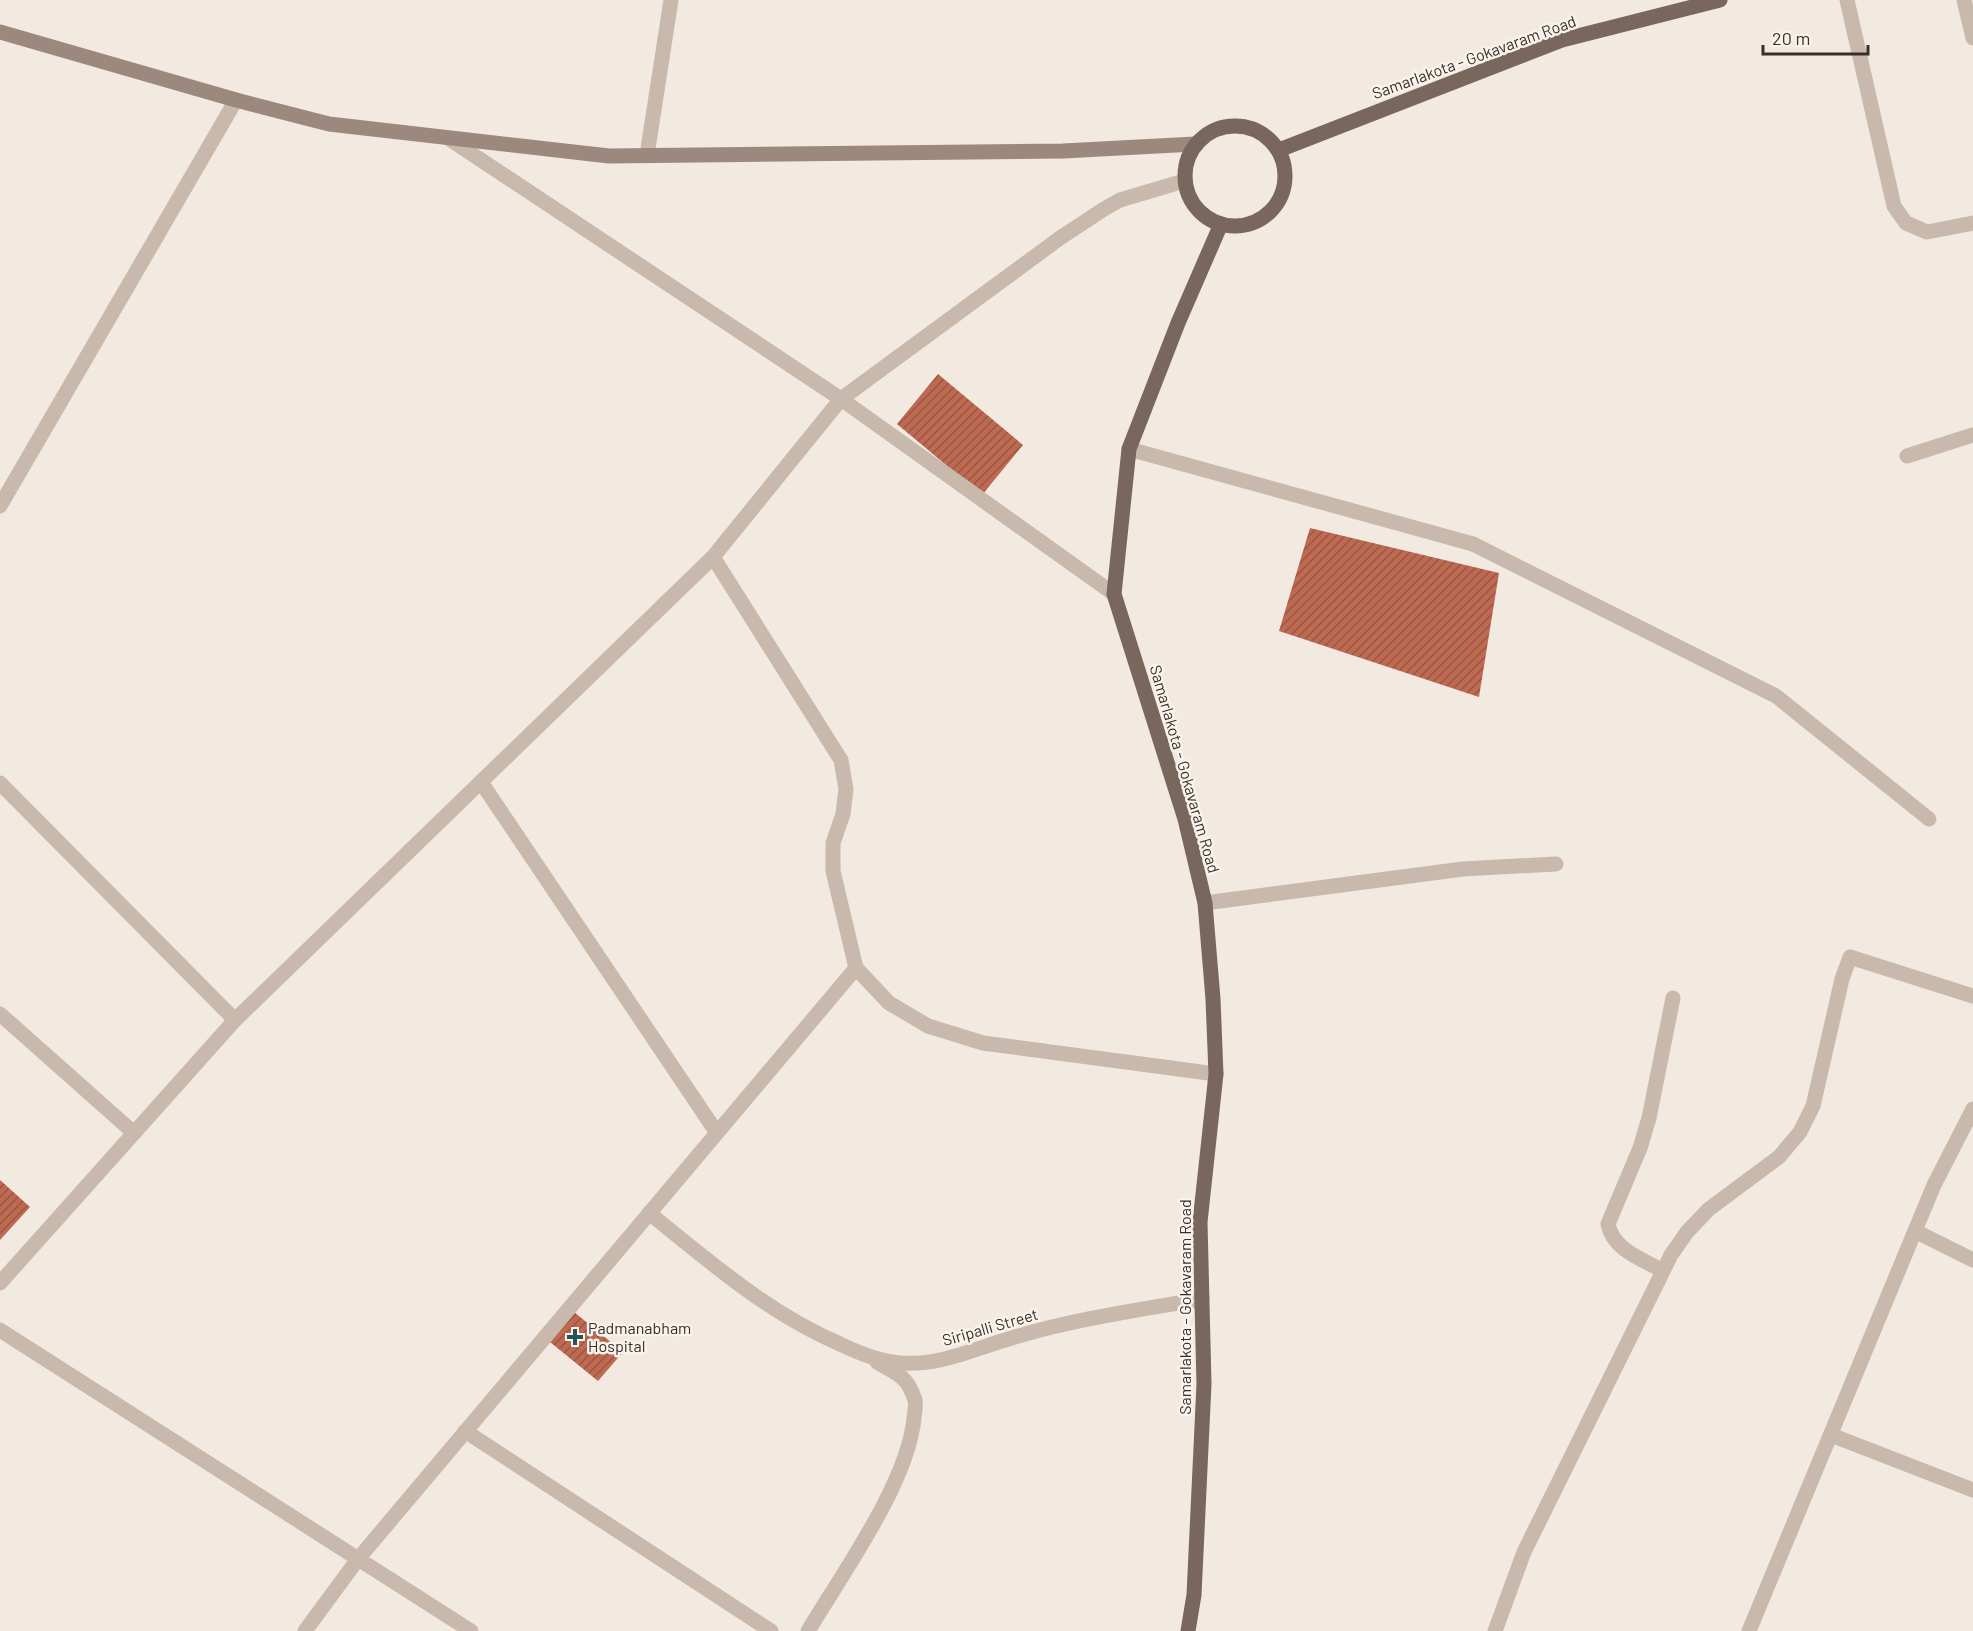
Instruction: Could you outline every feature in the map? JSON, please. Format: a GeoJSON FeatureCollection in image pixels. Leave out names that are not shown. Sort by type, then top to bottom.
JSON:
{"type":"FeatureCollection","features":[{"type":"Feature","properties":{"kind":"main road","name":"Samarlakota - Gokavaram Road"},"geometry":{"type":"LineString","coordinates":[[1279,150],[1562,40],[1684,4],[1720,0]]}},
{"type":"Feature","properties":{"kind":"main road"},"geometry":{"type":"LineString","coordinates":[[0,32],[329,124],[609,156],[1063,151],[1195,144]]}},
{"type":"Feature","properties":{"kind":"main road"},"geometry":{"type":"LineString","coordinates":[[1238,125],[1262,132],[1279,150],[1286,172],[1282,196],[1267,215],[1245,225],[1221,224],[1203,215],[1191,200],[1184,181],[1186,162],[1195,144],[1214,129],[1238,125]]}},
{"type":"Feature","properties":{"kind":"main road","name":"Samarlakota - Gokavaram Road"},"geometry":{"type":"LineString","coordinates":[[1188,1631],[1194,1595],[1204,1384],[1200,1222],[1216,1074],[1213,999],[1205,903],[1185,819],[1114,594],[1129,449],[1178,323],[1221,224]]}},
{"type":"Feature","properties":{"kind":"street"},"geometry":{"type":"LineString","coordinates":[[647,155],[671,0]]}},
{"type":"Feature","properties":{"kind":"street"},"geometry":{"type":"LineString","coordinates":[[1847,0],[1894,206],[1906,223],[1927,232],[1973,223]]}},
{"type":"Feature","properties":{"kind":"street"},"geometry":{"type":"LineString","coordinates":[[1964,0],[1973,38]]}},
{"type":"Feature","properties":{"kind":"street"},"geometry":{"type":"LineString","coordinates":[[0,506],[237,100]]}},
{"type":"Feature","properties":{"kind":"street"},"geometry":{"type":"LineString","coordinates":[[448,138],[841,399],[1114,594]]}},
{"type":"Feature","properties":{"kind":"street"},"geometry":{"type":"LineString","coordinates":[[0,1283],[235,1020],[713,557],[841,399],[1060,238],[1104,209],[1120,200],[1184,181]]}},
{"type":"Feature","properties":{"kind":"street"},"geometry":{"type":"LineString","coordinates":[[1907,456],[1973,435]]}},
{"type":"Feature","properties":{"kind":"street"},"geometry":{"type":"LineString","coordinates":[[1129,449],[1473,544],[1776,696],[1929,819]]}},
{"type":"Feature","properties":{"kind":"street"},"geometry":{"type":"LineString","coordinates":[[713,557],[841,759],[846,789],[843,814],[834,843],[832,865],[856,968],[889,1004],[928,1026],[983,1043],[1216,1074]]}},
{"type":"Feature","properties":{"kind":"street"},"geometry":{"type":"LineString","coordinates":[[481,782],[717,1133]]}},
{"type":"Feature","properties":{"kind":"street"},"geometry":{"type":"LineString","coordinates":[[0,783],[235,1020]]}},
{"type":"Feature","properties":{"kind":"street"},"geometry":{"type":"LineString","coordinates":[[1205,903],[1463,870],[1556,864]]}},
{"type":"Feature","properties":{"kind":"street"},"geometry":{"type":"LineString","coordinates":[[1495,1631],[1524,1552],[1671,1255],[1687,1232],[1709,1209],[1779,1157],[1800,1132],[1813,1106],[1836,1004],[1850,957],[1973,996]]}},
{"type":"Feature","properties":{"kind":"street"},"geometry":{"type":"LineString","coordinates":[[305,1631],[358,1558],[856,968]]}},
{"type":"Feature","properties":{"kind":"street"},"geometry":{"type":"LineString","coordinates":[[1663,1271],[1620,1247],[1610,1236],[1608,1224],[1646,1128],[1673,998]]}},
{"type":"Feature","properties":{"kind":"street"},"geometry":{"type":"LineString","coordinates":[[0,1014],[134,1133]]}},
{"type":"Feature","properties":{"kind":"street"},"geometry":{"type":"LineString","coordinates":[[1749,1631],[1934,1185],[1973,1109]]}},
{"type":"Feature","properties":{"kind":"street"},"geometry":{"type":"LineString","coordinates":[[1959,1137],[1973,1144]]}},
{"type":"Feature","properties":{"kind":"street","name":"Siripalli Street"},"geometry":{"type":"LineString","coordinates":[[649,1213],[753,1296],[817,1334],[870,1358],[901,1363],[946,1360],[1015,1337],[1103,1317],[1202,1299]]}},
{"type":"Feature","properties":{"kind":"street"},"geometry":{"type":"LineString","coordinates":[[1915,1231],[1973,1260]]}},
{"type":"Feature","properties":{"kind":"street"},"geometry":{"type":"LineString","coordinates":[[0,1330],[471,1631]]}},
{"type":"Feature","properties":{"kind":"street"},"geometry":{"type":"LineString","coordinates":[[808,1631],[870,1528],[897,1477],[912,1435],[916,1402],[906,1379],[870,1358]]}},
{"type":"Feature","properties":{"kind":"street"},"geometry":{"type":"LineString","coordinates":[[465,1431],[771,1631]]}},
{"type":"Feature","properties":{"kind":"street"},"geometry":{"type":"LineString","coordinates":[[1831,1435],[1973,1490]]}},
{"type":"Feature","properties":{"kind":"building"},"geometry":{"type":"Polygon","coordinates":[[[938,374],[1023,445],[982,495],[897,424],[938,374]]]}},
{"type":"Feature","properties":{"kind":"building"},"geometry":{"type":"Polygon","coordinates":[[[1310,528],[1499,573],[1479,697],[1279,631],[1310,528]]]}},
{"type":"Feature","properties":{"kind":"building"},"geometry":{"type":"Polygon","coordinates":[[[0,1180],[30,1207],[0,1240],[0,1180]]]}},
{"type":"Feature","properties":{"kind":"building"},"geometry":{"type":"Polygon","coordinates":[[[574,1312],[623,1352],[598,1381],[550,1342],[574,1312]]]}},
{"type":"Feature","properties":{"kind":"place","name":"Padmanabham Hospital"},"geometry":{"type":"Point","coordinates":[575,1337]}}]}
